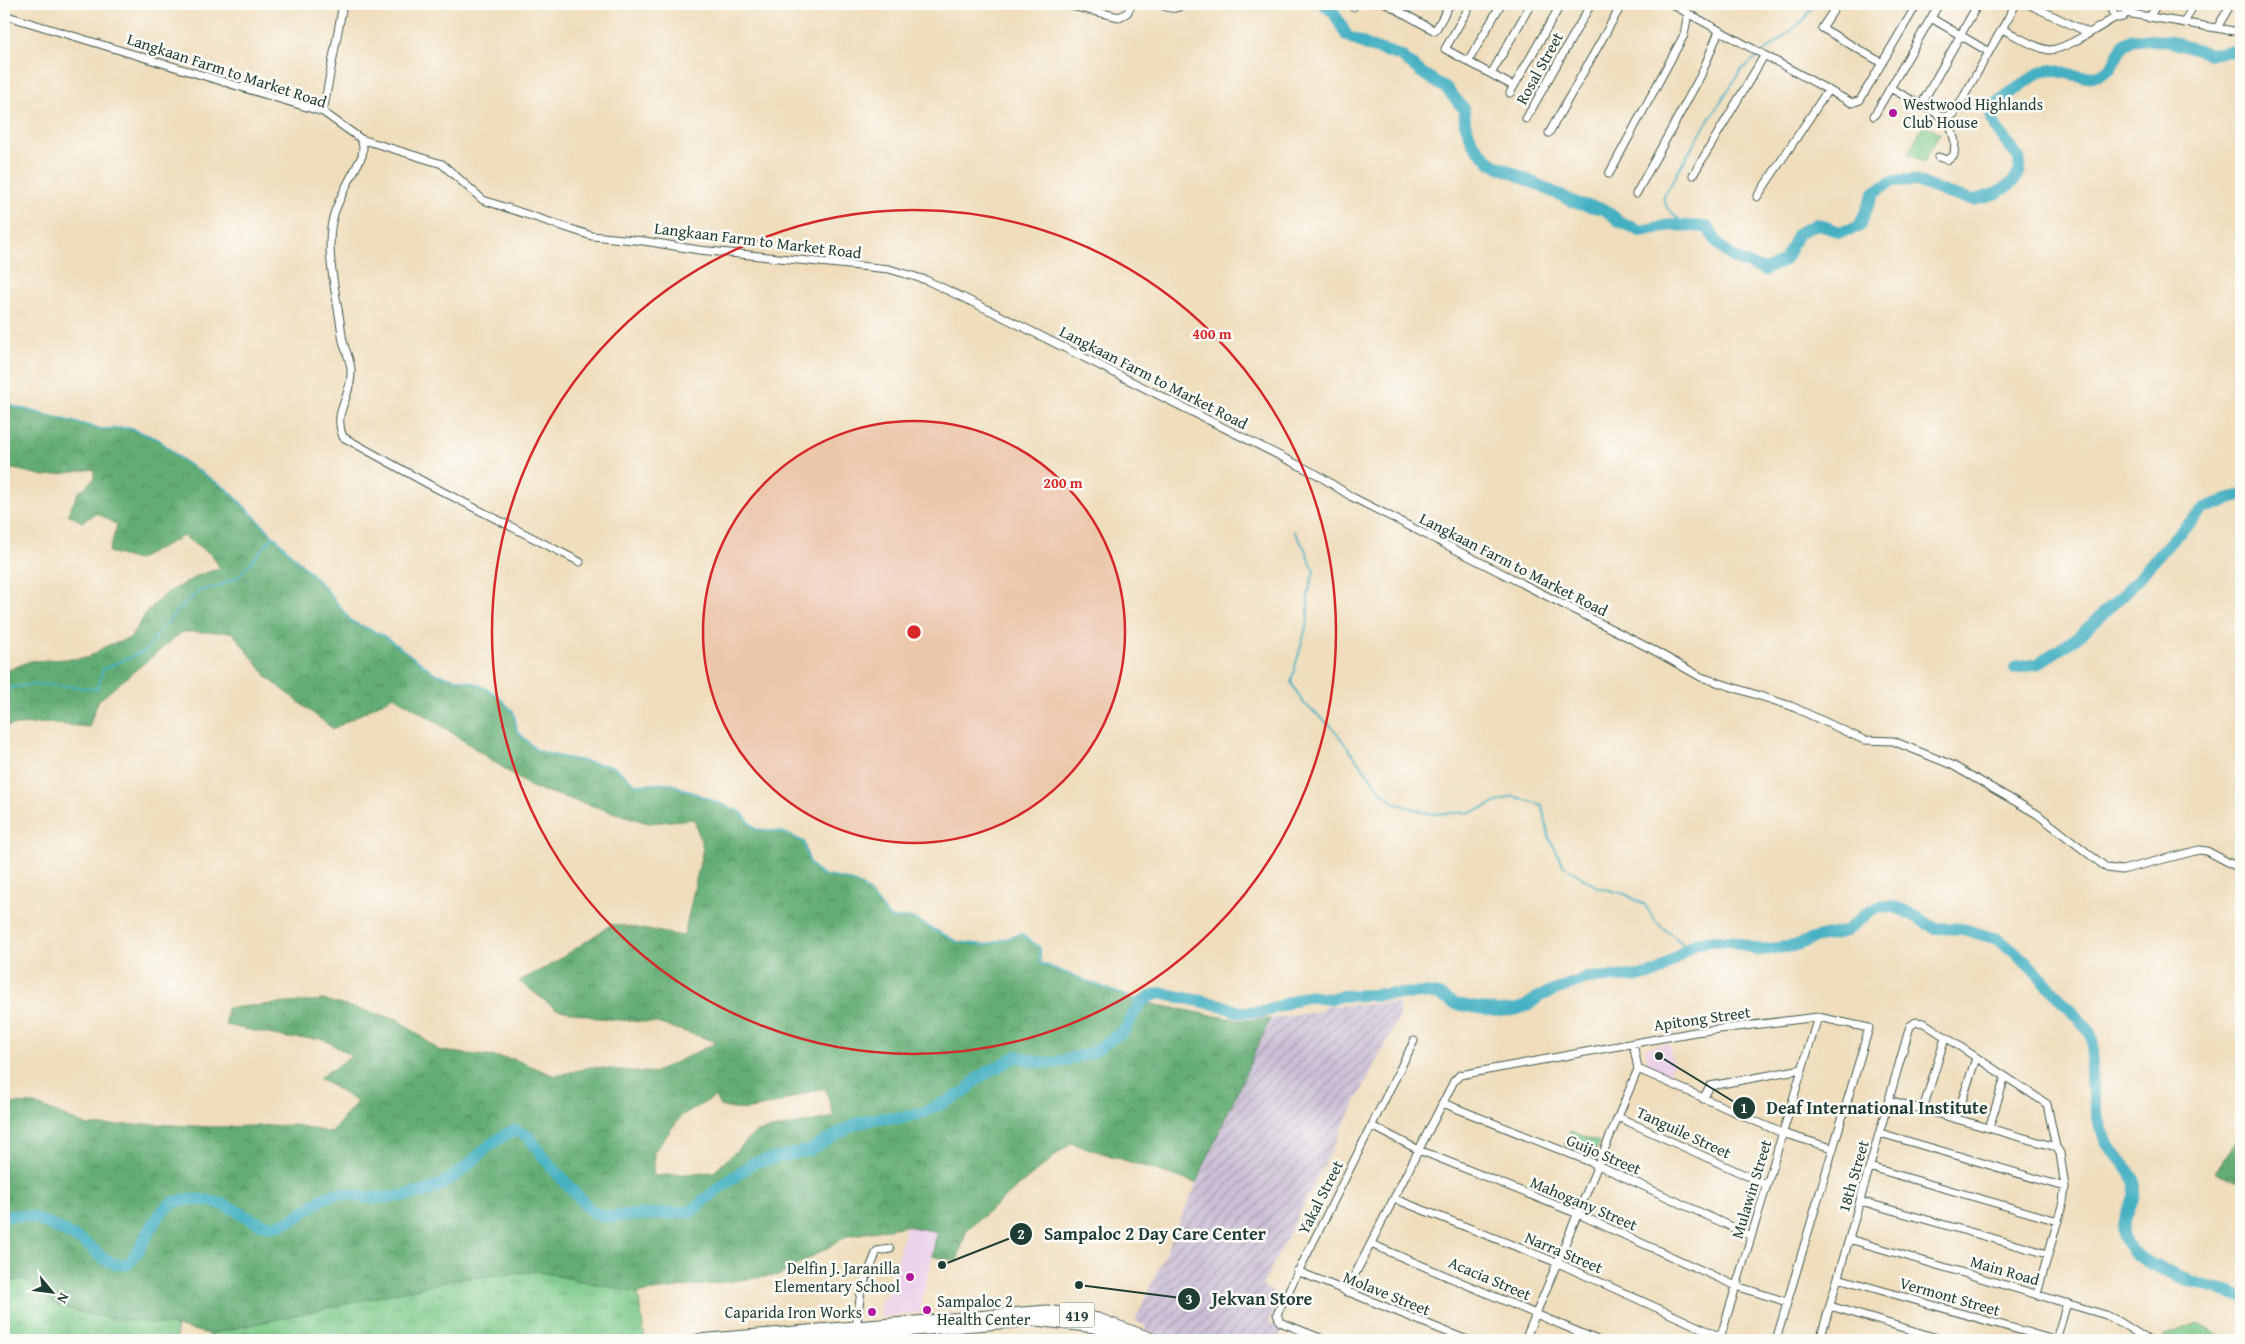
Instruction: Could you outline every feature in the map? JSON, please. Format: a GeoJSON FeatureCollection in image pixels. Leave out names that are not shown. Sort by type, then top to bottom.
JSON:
{"type":"FeatureCollection","features":[{"type":"Feature","properties":{"kind":"main road","name":"419"},"geometry":{"type":"LineString","coordinates":[[905,1331],[1018,1313],[1057,1312],[1102,1320],[1155,1340]]}},
{"type":"Feature","properties":{"kind":"main road","name":"419"},"geometry":{"type":"LineString","coordinates":[[698,1340],[856,1331],[905,1331],[1018,1321],[1053,1320],[1095,1327],[1131,1340]]}},
{"type":"Feature","properties":{"kind":"main road","name":"419"},"geometry":{"type":"LineString","coordinates":[[793,1340],[856,1331]]}},
{"type":"Feature","properties":{"kind":"street"},"geometry":{"type":"LineString","coordinates":[[323,112],[343,4]]}},
{"type":"Feature","properties":{"kind":"street"},"geometry":{"type":"LineString","coordinates":[[1063,4],[1086,6],[1118,17],[1126,13],[1132,4]]}},
{"type":"Feature","properties":{"kind":"street"},"geometry":{"type":"LineString","coordinates":[[1160,4],[1173,9],[1178,8],[1182,4]]}},
{"type":"Feature","properties":{"kind":"street"},"geometry":{"type":"LineString","coordinates":[[1350,4],[1353,7],[1355,4]]}},
{"type":"Feature","properties":{"kind":"street"},"geometry":{"type":"LineString","coordinates":[[1386,4],[1435,31],[1450,4]]}},
{"type":"Feature","properties":{"kind":"street"},"geometry":{"type":"LineString","coordinates":[[1471,4],[1445,49],[1491,74],[1511,90],[1561,4]]}},
{"type":"Feature","properties":{"kind":"street"},"geometry":{"type":"LineString","coordinates":[[1468,62],[1501,4]]}},
{"type":"Feature","properties":{"kind":"street"},"geometry":{"type":"LineString","coordinates":[[1491,74],[1531,4]]}},
{"type":"Feature","properties":{"kind":"street","name":"Rosal Street"},"geometry":{"type":"LineString","coordinates":[[1526,119],[1590,4]]}},
{"type":"Feature","properties":{"kind":"street"},"geometry":{"type":"LineString","coordinates":[[1549,133],[1621,6],[1613,4]]}},
{"type":"Feature","properties":{"kind":"street"},"geometry":{"type":"LineString","coordinates":[[1671,4],[1852,103],[1857,102],[1915,6],[1904,4]]}},
{"type":"Feature","properties":{"kind":"street"},"geometry":{"type":"LineString","coordinates":[[1874,116],[1939,4]]}},
{"type":"Feature","properties":{"kind":"street"},"geometry":{"type":"LineString","coordinates":[[1921,105],[1978,4]]}},
{"type":"Feature","properties":{"kind":"street"},"geometry":{"type":"LineString","coordinates":[[1890,88],[1939,116],[1948,118],[1954,114],[2016,4]]}},
{"type":"Feature","properties":{"kind":"street"},"geometry":{"type":"LineString","coordinates":[[2028,4],[2089,33]]}},
{"type":"Feature","properties":{"kind":"street"},"geometry":{"type":"LineString","coordinates":[[2125,4],[2126,13]]}},
{"type":"Feature","properties":{"kind":"street"},"geometry":{"type":"LineString","coordinates":[[2149,18],[2157,4]]}},
{"type":"Feature","properties":{"kind":"street"},"geometry":{"type":"LineString","coordinates":[[2184,23],[2194,4]]}},
{"type":"Feature","properties":{"kind":"street"},"geometry":{"type":"LineString","coordinates":[[2217,28],[2231,4]]}},
{"type":"Feature","properties":{"kind":"street"},"geometry":{"type":"LineString","coordinates":[[1837,5],[1822,28],[1882,63]]}},
{"type":"Feature","properties":{"kind":"street"},"geometry":{"type":"LineString","coordinates":[[2111,5],[2112,12],[2116,17]]}},
{"type":"Feature","properties":{"kind":"street"},"geometry":{"type":"LineString","coordinates":[[1609,174],[1684,35],[1688,13]]}},
{"type":"Feature","properties":{"kind":"street"},"geometry":{"type":"LineString","coordinates":[[2002,29],[2047,50],[2052,50],[2089,33],[2116,17],[2123,17],[2126,13]]}},
{"type":"Feature","properties":{"kind":"street"},"geometry":{"type":"LineString","coordinates":[[2126,13],[2234,31],[2241,30]]}},
{"type":"Feature","properties":{"kind":"street","name":"Langkaan Farm to Market Road"},"geometry":{"type":"LineString","coordinates":[[4,15],[323,112],[361,139],[442,164],[483,200],[592,236],[644,241],[698,250],[889,269],[926,280],[1318,475],[1352,497],[1653,650],[1690,672],[1758,697],[1791,706],[1864,740],[1893,741],[1970,774],[2046,820],[2106,868],[2122,870],[2199,850],[2207,851],[2241,869]]}},
{"type":"Feature","properties":{"kind":"street"},"geometry":{"type":"LineString","coordinates":[[1931,18],[1989,52]]}},
{"type":"Feature","properties":{"kind":"street"},"geometry":{"type":"LineString","coordinates":[[1636,194],[1701,75],[1719,31]]}},
{"type":"Feature","properties":{"kind":"street"},"geometry":{"type":"LineString","coordinates":[[1693,175],[1764,56]]}},
{"type":"Feature","properties":{"kind":"street"},"geometry":{"type":"LineString","coordinates":[[1757,197],[1828,90]]}},
{"type":"Feature","properties":{"kind":"street"},"geometry":{"type":"LineString","coordinates":[[1938,157],[1948,160],[1954,155],[1956,148],[1948,118]]}},
{"type":"Feature","properties":{"kind":"street"},"geometry":{"type":"LineString","coordinates":[[361,139],[364,147],[362,156],[334,211],[331,226],[331,271],[343,344],[351,368],[349,391],[338,418],[343,437],[428,484],[580,562]]}},
{"type":"Feature","properties":{"kind":"street","name":"Apitong Street"},"geometry":{"type":"LineString","coordinates":[[1346,1292],[1454,1081],[1460,1075],[1633,1042],[1695,1032],[1818,1017],[1869,1028],[1776,1340]]}},
{"type":"Feature","properties":{"kind":"street","name":"Mulawin Street"},"geometry":{"type":"LineString","coordinates":[[1720,1339],[1818,1017]]}},
{"type":"Feature","properties":{"kind":"street","name":"18th Street"},"geometry":{"type":"LineString","coordinates":[[1820,1340],[1910,1026],[1916,1022],[1924,1023],[1945,1038]]}},
{"type":"Feature","properties":{"kind":"street"},"geometry":{"type":"LineString","coordinates":[[1923,1109],[1945,1038],[2047,1104],[2056,1147],[2060,1154],[2065,1187],[2063,1202],[2037,1294]]}},
{"type":"Feature","properties":{"kind":"street","name":"Yakal Street"},"geometry":{"type":"LineString","coordinates":[[1325,1340],[1280,1322],[1277,1319],[1277,1314],[1414,1041]]}},
{"type":"Feature","properties":{"kind":"street"},"geometry":{"type":"LineString","coordinates":[[1525,1340],[1638,1069],[1633,1042]]}},
{"type":"Feature","properties":{"kind":"street"},"geometry":{"type":"LineString","coordinates":[[1956,1119],[1976,1058]]}},
{"type":"Feature","properties":{"kind":"street"},"geometry":{"type":"LineString","coordinates":[[1638,1069],[1782,1133],[1832,1148]]}},
{"type":"Feature","properties":{"kind":"street"},"geometry":{"type":"LineString","coordinates":[[1703,1099],[1710,1086],[1802,1069]]}},
{"type":"Feature","properties":{"kind":"street"},"geometry":{"type":"LineString","coordinates":[[1988,1128],[2005,1077]]}},
{"type":"Feature","properties":{"kind":"street"},"geometry":{"type":"LineString","coordinates":[[1889,1100],[2056,1147]]}},
{"type":"Feature","properties":{"kind":"street","name":"Guijo Street"},"geometry":{"type":"LineString","coordinates":[[1443,1103],[1598,1165],[1751,1236]]}},
{"type":"Feature","properties":{"kind":"street","name":"Tanguile Street"},"geometry":{"type":"LineString","coordinates":[[1618,1117],[1767,1185]]}},
{"type":"Feature","properties":{"kind":"street","name":"Mahogany Street"},"geometry":{"type":"LineString","coordinates":[[1372,1126],[1419,1150],[1578,1214],[1736,1286],[1787,1302]]}},
{"type":"Feature","properties":{"kind":"street"},"geometry":{"type":"LineString","coordinates":[[1880,1133],[2065,1187]]}},
{"type":"Feature","properties":{"kind":"street"},"geometry":{"type":"LineString","coordinates":[[1870,1167],[2058,1221]]}},
{"type":"Feature","properties":{"kind":"street","name":"Narra Street"},"geometry":{"type":"LineString","coordinates":[[1394,1199],[1558,1263],[1720,1339]]}},
{"type":"Feature","properties":{"kind":"street"},"geometry":{"type":"LineString","coordinates":[[1860,1201],[2048,1254]]}},
{"type":"Feature","properties":{"kind":"street","name":"Main Road"},"geometry":{"type":"LineString","coordinates":[[1849,1239],[2067,1303],[2120,1322],[2148,1340]]}},
{"type":"Feature","properties":{"kind":"street","name":"Acacia Street"},"geometry":{"type":"LineString","coordinates":[[1372,1244],[1597,1340]]}},
{"type":"Feature","properties":{"kind":"street"},"geometry":{"type":"LineString","coordinates":[[856,1331],[861,1291],[876,1250],[890,1249]]}},
{"type":"Feature","properties":{"kind":"street","name":"Molave Street"},"geometry":{"type":"LineString","coordinates":[[1297,1271],[1467,1340]]}},
{"type":"Feature","properties":{"kind":"street","name":"Vermont Street"},"geometry":{"type":"LineString","coordinates":[[1838,1278],[2055,1340]]}},
{"type":"Feature","properties":{"kind":"street"},"geometry":{"type":"LineString","coordinates":[[2055,1340],[2067,1303]]}},
{"type":"Feature","properties":{"kind":"street"},"geometry":{"type":"LineString","coordinates":[[1830,1306],[1944,1340]]}},
{"type":"Feature","properties":{"kind":"shaded area"},"geometry":{"type":"Polygon","coordinates":[[[1399,1003],[1399,1017],[1262,1286],[1283,1296],[1269,1319],[1272,1325],[1283,1328],[1277,1340],[1171,1340],[1145,1330],[1146,1326],[1135,1321],[1270,1019],[1321,1011],[1327,1006],[1399,1003]]]}},
{"type":"Feature","properties":{"kind":"shaded area"},"geometry":{"type":"Polygon","coordinates":[[[1669,1043],[1673,1064],[1669,1074],[1648,1063],[1645,1048],[1669,1043]]]}},
{"type":"Feature","properties":{"kind":"shaded area","name":"Delfin J. Jaranilla Elementary School"},"geometry":{"type":"Polygon","coordinates":[[[906,1225],[938,1232],[919,1313],[880,1317],[881,1299],[887,1298],[906,1225]]]}},
{"type":"Feature","properties":{"kind":"green space"},"geometry":{"type":"Polygon","coordinates":[[[1924,124],[1940,133],[1924,162],[1908,153],[1924,124]]]}},
{"type":"Feature","properties":{"kind":"green space"},"geometry":{"type":"Polygon","coordinates":[[[4,399],[12,406],[101,429],[129,428],[158,439],[182,460],[228,490],[326,589],[351,621],[384,636],[436,674],[475,683],[497,695],[514,713],[517,731],[536,750],[556,756],[614,767],[637,785],[669,783],[741,812],[755,829],[782,832],[804,842],[812,866],[818,872],[862,886],[874,897],[890,918],[912,918],[958,942],[986,945],[1022,934],[1040,948],[1041,963],[1141,1002],[1238,1020],[1270,1019],[1196,1183],[1071,1143],[967,1229],[957,1261],[932,1256],[937,1232],[906,1226],[848,1236],[780,1275],[638,1293],[536,1271],[459,1279],[209,1334],[176,1326],[90,1315],[55,1304],[24,1279],[4,1282],[4,1103],[35,1104],[88,1126],[154,1124],[212,1127],[296,1125],[331,1133],[357,1102],[319,1078],[352,1056],[323,1039],[288,1038],[225,1025],[227,1008],[323,1000],[397,1019],[440,1051],[514,1059],[555,1076],[591,1067],[654,1073],[717,1042],[657,1023],[597,1018],[556,1009],[519,981],[549,966],[612,924],[684,936],[703,848],[694,819],[648,823],[531,787],[436,722],[394,696],[333,729],[268,678],[232,632],[182,632],[98,701],[89,727],[47,723],[4,726],[4,672],[30,661],[87,658],[106,646],[130,638],[149,609],[167,593],[197,576],[220,568],[212,555],[183,536],[137,560],[109,552],[117,525],[97,513],[82,522],[68,514],[78,493],[94,479],[94,469],[45,476],[4,467],[4,399]],[[825,1088],[773,1104],[746,1109],[720,1106],[715,1097],[682,1115],[654,1152],[653,1176],[714,1172],[756,1132],[834,1117],[825,1088]]]}},
{"type":"Feature","properties":{"kind":"green space"},"geometry":{"type":"Polygon","coordinates":[[[1570,1131],[1599,1142],[1594,1157],[1564,1145],[1570,1131]]]}},
{"type":"Feature","properties":{"kind":"green space"},"geometry":{"type":"Polygon","coordinates":[[[2241,1134],[2241,1183],[2215,1172],[2241,1134]]]}},
{"type":"Feature","properties":{"kind":"green space"},"geometry":{"type":"Polygon","coordinates":[[[536,1271],[638,1293],[645,1340],[209,1340],[209,1334],[459,1279],[536,1271]]]}},
{"type":"Feature","properties":{"kind":"green space"},"geometry":{"type":"Polygon","coordinates":[[[24,1279],[55,1304],[90,1315],[176,1326],[177,1340],[4,1340],[4,1282],[24,1279]]]}},
{"type":"Feature","properties":{"kind":"green space"},"geometry":{"type":"Polygon","coordinates":[[[2198,1323],[2229,1340],[2166,1340],[2163,1336],[2198,1323]]]}},
{"type":"Feature","properties":{"kind":"waterway"},"geometry":{"type":"LineString","coordinates":[[1324,4],[1334,13],[1347,36],[1369,46],[1401,56],[1422,73],[1447,89],[1464,109],[1465,123],[1473,144],[1491,163],[1579,204],[1604,209],[1619,221],[1640,231],[1671,225],[1707,227],[1719,245],[1731,256],[1765,270],[1785,260],[1798,233],[1817,224],[1840,232],[1859,227],[1874,192],[1892,181],[1913,180],[1950,194],[1974,200],[1997,193],[2013,182],[2020,171],[2019,158],[1995,127],[1991,114],[1996,103],[2040,72],[2052,70],[2084,77],[2100,75],[2111,68],[2123,45],[2133,39],[2168,41],[2210,54],[2241,50]]}},
{"type":"Feature","properties":{"kind":"waterway"},"geometry":{"type":"LineString","coordinates":[[1764,52],[1803,21],[1814,4]]}},
{"type":"Feature","properties":{"kind":"waterway"},"geometry":{"type":"LineString","coordinates":[[1686,226],[1668,209],[1663,198],[1699,135],[1741,70],[1760,55]]}},
{"type":"Feature","properties":{"kind":"waterway"},"geometry":{"type":"LineString","coordinates":[[4,399],[12,406],[101,429],[129,428],[158,439],[182,460],[228,490],[326,589],[351,621],[384,636],[436,674],[475,683],[497,695],[514,713],[517,731],[536,750],[556,756],[614,767],[637,785],[669,783],[741,812],[755,829],[782,832],[804,842],[812,866],[818,872],[862,886],[890,918],[912,918],[958,942],[986,945],[1022,934],[1040,948],[1040,963],[1141,1002]]}},
{"type":"Feature","properties":{"kind":"waterway"},"geometry":{"type":"LineString","coordinates":[[2015,668],[2037,664],[2077,638],[2128,590],[2173,539],[2205,508],[2241,495]]}},
{"type":"Feature","properties":{"kind":"waterway"},"geometry":{"type":"LineString","coordinates":[[1294,531],[1305,549],[1314,571],[1308,594],[1308,620],[1291,682],[1303,703],[1332,727],[1381,791],[1395,803],[1430,814],[1473,812],[1513,796],[1542,805],[1549,837],[1563,865],[1597,887],[1625,894],[1645,905],[1656,922],[1688,948]]}},
{"type":"Feature","properties":{"kind":"waterway"},"geometry":{"type":"LineString","coordinates":[[4,691],[25,685],[97,689],[103,669],[145,651],[174,614],[200,590],[214,588],[238,577],[273,537]]}},
{"type":"Feature","properties":{"kind":"waterway"},"geometry":{"type":"LineString","coordinates":[[4,1216],[26,1216],[39,1220],[82,1241],[106,1260],[118,1265],[124,1265],[135,1256],[159,1215],[175,1202],[189,1199],[213,1202],[238,1211],[261,1224],[280,1225],[335,1194],[384,1198],[409,1195],[432,1189],[454,1177],[493,1143],[515,1130],[529,1137],[548,1163],[591,1211],[605,1217],[691,1212],[706,1198],[753,1163],[810,1150],[855,1124],[879,1118],[901,1118],[925,1112],[965,1092],[978,1078],[1017,1056],[1037,1062],[1054,1063],[1091,1053],[1124,1031],[1141,1002],[1160,993],[1220,1005],[1239,1012],[1264,1012],[1306,996],[1329,999],[1342,996],[1424,993],[1439,995],[1455,1004],[1496,1011],[1514,1010],[1526,1006],[1540,996],[1587,978],[1642,976],[1658,972],[1697,943],[1731,941],[1760,950],[1794,946],[1815,938],[1846,931],[1869,912],[1879,907],[1890,906],[1903,910],[1935,928],[1963,929],[1997,939],[2013,950],[2034,970],[2086,1027],[2090,1034],[2093,1048],[2091,1078],[2100,1126],[2106,1142],[2128,1170],[2135,1185],[2135,1192],[2123,1232],[2127,1244],[2138,1256],[2172,1274],[2241,1297]]}},
{"type":"Feature","properties":{"kind":"place","name":"Westwood Highlands Club House"},"geometry":{"type":"Point","coordinates":[1893,113]}},
{"type":"Feature","properties":{"kind":"place","name":"Deaf International Institute"},"geometry":{"type":"Point","coordinates":[1659,1056]}},
{"type":"Feature","properties":{"kind":"place","name":"Sampaloc 2 Day Care Center"},"geometry":{"type":"Point","coordinates":[942,1265]}},
{"type":"Feature","properties":{"kind":"place","name":"Delfin J. Jaranilla Elementary School"},"geometry":{"type":"Point","coordinates":[910,1277]}},
{"type":"Feature","properties":{"kind":"place","name":"Jekvan Store"},"geometry":{"type":"Point","coordinates":[1079,1285]}},
{"type":"Feature","properties":{"kind":"place","name":"Sampaloc 2 Health Center"},"geometry":{"type":"Point","coordinates":[927,1310]}},
{"type":"Feature","properties":{"kind":"place","name":"Caparida Iron Works"},"geometry":{"type":"Point","coordinates":[872,1312]}}]}
